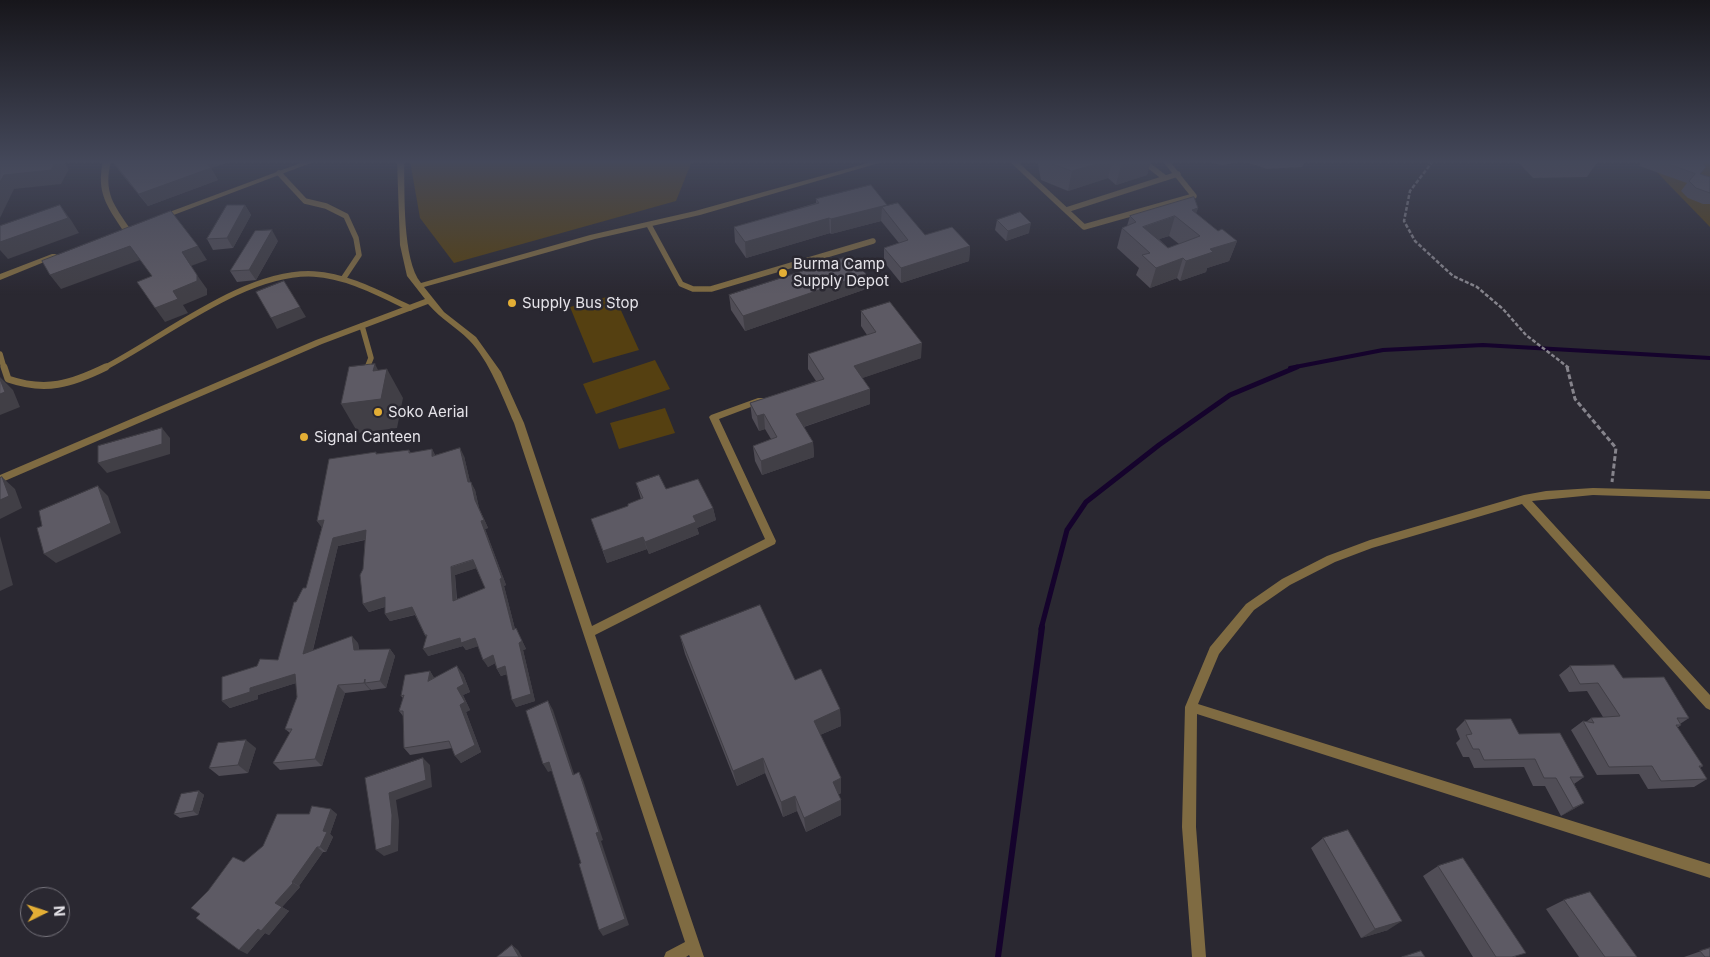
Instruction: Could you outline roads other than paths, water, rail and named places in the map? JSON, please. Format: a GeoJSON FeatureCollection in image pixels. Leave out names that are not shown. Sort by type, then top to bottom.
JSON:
{"type":"FeatureCollection","features":[{"type":"Feature","properties":{"kind":"street"},"geometry":{"type":"LineString","coordinates":[[112,206],[126,230]]}},
{"type":"Feature","properties":{"kind":"street"},"geometry":{"type":"LineString","coordinates":[[154,220],[192,206]]}},
{"type":"Feature","properties":{"kind":"street"},"geometry":{"type":"LineString","coordinates":[[402,206],[404,245],[411,276],[441,314],[473,339],[496,372],[519,424],[696,951],[671,957]]}},
{"type":"Feature","properties":{"kind":"street"},"geometry":{"type":"LineString","coordinates":[[419,286],[593,237],[649,225],[719,206]]}},
{"type":"Feature","properties":{"kind":"street"},"geometry":{"type":"LineString","coordinates":[[118,233],[136,227]]}},
{"type":"Feature","properties":{"kind":"street"},"geometry":{"type":"LineString","coordinates":[[0,277],[63,253]]}},
{"type":"Feature","properties":{"kind":"street"},"geometry":{"type":"LineString","coordinates":[[0,479],[319,342],[430,300]]}},
{"type":"Feature","properties":{"kind":"street"},"geometry":{"type":"LineString","coordinates":[[589,633],[770,541],[714,417],[768,398]]}},
{"type":"Feature","properties":{"kind":"street"},"geometry":{"type":"LineString","coordinates":[[1199,957],[1189,827],[1191,707],[1214,651],[1250,607],[1286,582],[1331,558],[1370,544],[1524,499],[1546,494],[1710,495]]}},
{"type":"Feature","properties":{"kind":"street"},"geometry":{"type":"LineString","coordinates":[[1524,499],[1710,704]]}},
{"type":"Feature","properties":{"kind":"street"},"geometry":{"type":"LineString","coordinates":[[1191,707],[1710,871]]}},
{"type":"Feature","properties":{"kind":"lane"},"geometry":{"type":"LineString","coordinates":[[325,206],[346,216],[356,238],[359,255],[343,279]]}},
{"type":"Feature","properties":{"kind":"lane"},"geometry":{"type":"LineString","coordinates":[[1061,206],[1084,227],[1160,206]]}},
{"type":"Feature","properties":{"kind":"lane"},"geometry":{"type":"LineString","coordinates":[[1066,210],[1079,206]]}},
{"type":"Feature","properties":{"kind":"lane"},"geometry":{"type":"LineString","coordinates":[[649,225],[681,284],[693,289],[711,289],[873,241]]}},
{"type":"Feature","properties":{"kind":"lane"},"geometry":{"type":"LineString","coordinates":[[0,354],[8,379],[20,386],[44,387],[66,383],[116,363],[206,309],[275,279],[299,274],[326,275],[343,279],[410,308]]}},
{"type":"Feature","properties":{"kind":"lane"},"geometry":{"type":"LineString","coordinates":[[362,326],[371,358],[362,380]]}},
{"type":"Feature","properties":{"kind":"waterway"},"geometry":{"type":"LineString","coordinates":[[1290,368],[1383,350],[1483,345],[1710,358]]}},
{"type":"Feature","properties":{"kind":"waterway"},"geometry":{"type":"LineString","coordinates":[[1041,629],[1067,530],[1086,502],[1159,445],[1230,395],[1297,367]]}},
{"type":"Feature","properties":{"kind":"waterway"},"geometry":{"type":"LineString","coordinates":[[998,957],[1042,627]]}},
{"type":"Feature","properties":{"kind":"place","name":"Burma Camp Supply Depot"},"geometry":{"type":"Point","coordinates":[783,273]}},
{"type":"Feature","properties":{"kind":"place","name":"Supply Bus Stop"},"geometry":{"type":"Point","coordinates":[512,303]}},
{"type":"Feature","properties":{"kind":"place","name":"Soko Aerial"},"geometry":{"type":"Point","coordinates":[378,412]}},
{"type":"Feature","properties":{"kind":"place","name":"Signal Canteen"},"geometry":{"type":"Point","coordinates":[304,437]}}]}
